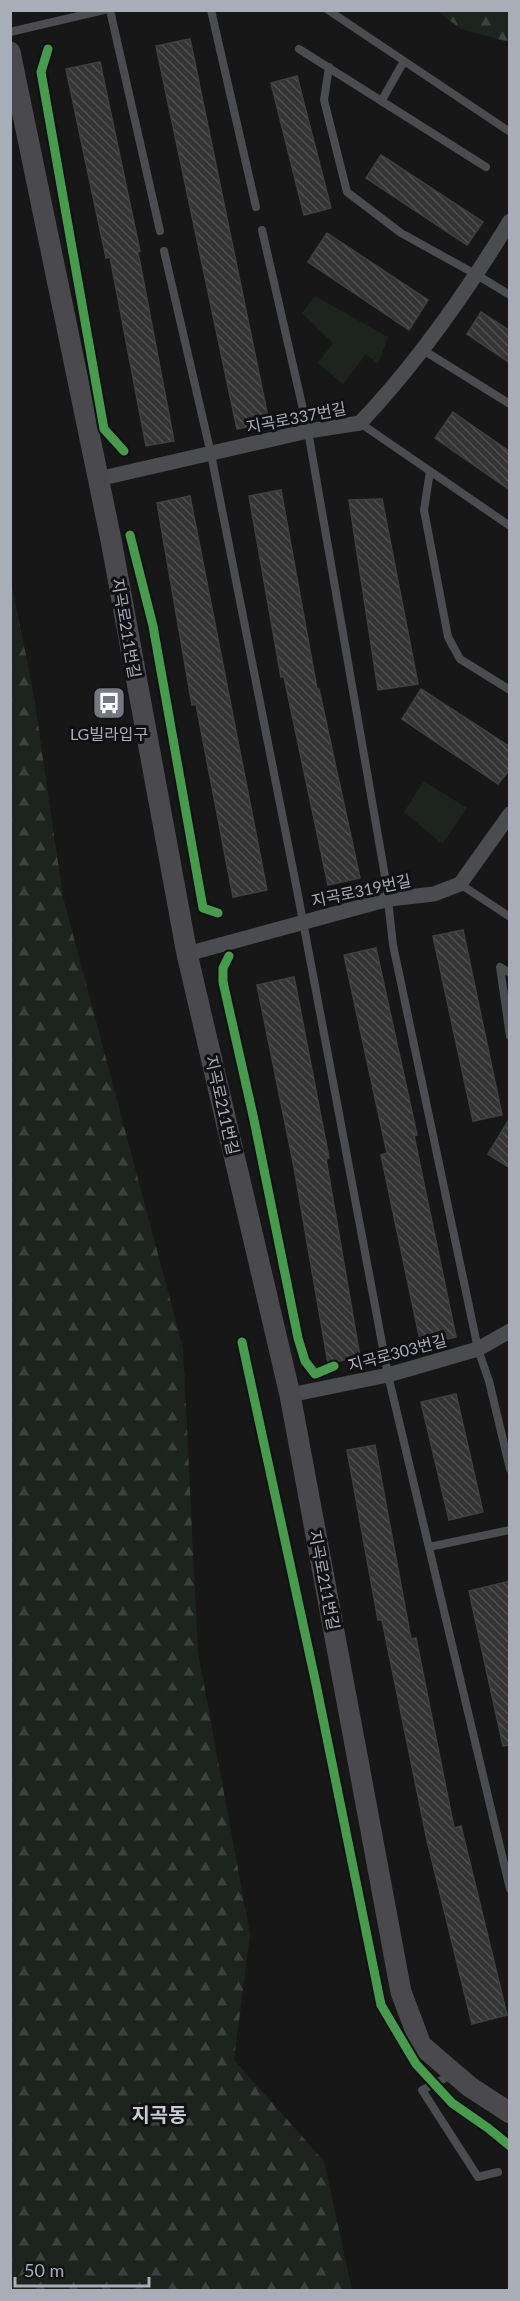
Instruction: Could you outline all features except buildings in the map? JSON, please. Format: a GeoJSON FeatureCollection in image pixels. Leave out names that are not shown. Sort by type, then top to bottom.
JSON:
{"type":"FeatureCollection","features":[{"type":"Feature","properties":{"kind":"main road","name":"지곡로211번길"},"geometry":{"type":"LineString","coordinates":[[10,52],[98,479],[187,954],[290,1395],[401,1992],[421,2045],[470,2087],[510,2113]]}},
{"type":"Feature","properties":{"kind":"street","name":"지곡로337번길"},"geometry":{"type":"LineString","coordinates":[[98,479],[308,431],[360,423],[423,350],[477,275],[510,221]]}},
{"type":"Feature","properties":{"kind":"street"},"geometry":{"type":"LineString","coordinates":[[460,884],[510,814]]}},
{"type":"Feature","properties":{"kind":"street","name":"지곡로319번길"},"geometry":{"type":"LineString","coordinates":[[187,954],[389,899],[434,894],[460,884]]}},
{"type":"Feature","properties":{"kind":"street","name":"지곡로303번길"},"geometry":{"type":"LineString","coordinates":[[290,1395],[388,1375],[478,1349],[510,1331]]}},
{"type":"Feature","properties":{"kind":"lane"},"geometry":{"type":"LineString","coordinates":[[10,32],[104,10]]}},
{"type":"Feature","properties":{"kind":"lane"},"geometry":{"type":"LineString","coordinates":[[110,10],[160,231]]}},
{"type":"Feature","properties":{"kind":"lane"},"geometry":{"type":"LineString","coordinates":[[211,10],[256,207]]}},
{"type":"Feature","properties":{"kind":"lane"},"geometry":{"type":"LineString","coordinates":[[328,10],[510,132]]}},
{"type":"Feature","properties":{"kind":"lane"},"geometry":{"type":"LineString","coordinates":[[299,49],[382,99],[486,167]]}},
{"type":"Feature","properties":{"kind":"lane"},"geometry":{"type":"LineString","coordinates":[[382,99],[404,62]]}},
{"type":"Feature","properties":{"kind":"lane"},"geometry":{"type":"LineString","coordinates":[[328,67],[324,100],[347,192],[401,233],[510,295]]}},
{"type":"Feature","properties":{"kind":"lane"},"geometry":{"type":"LineString","coordinates":[[262,230],[308,431],[389,899],[393,945],[478,1349],[489,1381],[510,1469]]}},
{"type":"Feature","properties":{"kind":"lane"},"geometry":{"type":"LineString","coordinates":[[164,251],[211,454],[303,921],[388,1375],[510,1889]]}},
{"type":"Feature","properties":{"kind":"lane"},"geometry":{"type":"LineString","coordinates":[[423,350],[510,404]]}},
{"type":"Feature","properties":{"kind":"lane"},"geometry":{"type":"LineString","coordinates":[[360,423],[510,526]]}},
{"type":"Feature","properties":{"kind":"lane"},"geometry":{"type":"LineString","coordinates":[[430,471],[424,510],[448,637],[460,659],[510,690]]}},
{"type":"Feature","properties":{"kind":"lane"},"geometry":{"type":"LineString","coordinates":[[460,884],[510,917]]}},
{"type":"Feature","properties":{"kind":"lane"},"geometry":{"type":"LineString","coordinates":[[510,973],[500,967],[510,1036]]}},
{"type":"Feature","properties":{"kind":"lane"},"geometry":{"type":"LineString","coordinates":[[429,1547],[510,1530]]}},
{"type":"Feature","properties":{"kind":"lane"},"geometry":{"type":"LineString","coordinates":[[454,2073],[422,2090],[478,2177],[498,2172]]}},
{"type":"Feature","properties":{"kind":"green space"},"geometry":{"type":"Polygon","coordinates":[[[437,11],[509,11],[509,42],[461,29],[437,11]]]}},
{"type":"Feature","properties":{"kind":"green space"},"geometry":{"type":"Polygon","coordinates":[[[315,296],[388,337],[378,364],[366,354],[343,384],[318,363],[333,343],[302,313],[315,296]]]}},
{"type":"Feature","properties":{"kind":"green space"},"geometry":{"type":"Polygon","coordinates":[[[10,575],[34,696],[63,897],[183,1348],[198,1652],[250,1934],[234,2060],[324,2161],[352,2290],[11,2290],[10,575]]]}},
{"type":"Feature","properties":{"kind":"green space"},"geometry":{"type":"Polygon","coordinates":[[[424,781],[467,808],[442,844],[404,812],[424,781]]]}},
{"type":"Feature","properties":{"kind":"cycle path"},"geometry":{"type":"LineString","coordinates":[[48,49],[41,72],[104,429],[124,451]]}},
{"type":"Feature","properties":{"kind":"cycle path"},"geometry":{"type":"LineString","coordinates":[[130,535],[153,626],[203,908],[218,913]]}},
{"type":"Feature","properties":{"kind":"cycle path"},"geometry":{"type":"LineString","coordinates":[[229,956],[223,968],[223,982],[254,1120],[298,1338],[305,1361],[315,1374],[334,1366]]}},
{"type":"Feature","properties":{"kind":"cycle path"},"geometry":{"type":"LineString","coordinates":[[242,1342],[316,1684],[381,2005],[416,2064],[452,2103],[510,2146]]}},
{"type":"Feature","properties":{"kind":"place","name":"LG빌라입구"},"geometry":{"type":"Point","coordinates":[109,703]}},
{"type":"Feature","properties":{"kind":"district","name":"지곡동"},"geometry":{"type":"Point","coordinates":[159,2114]}}]}
